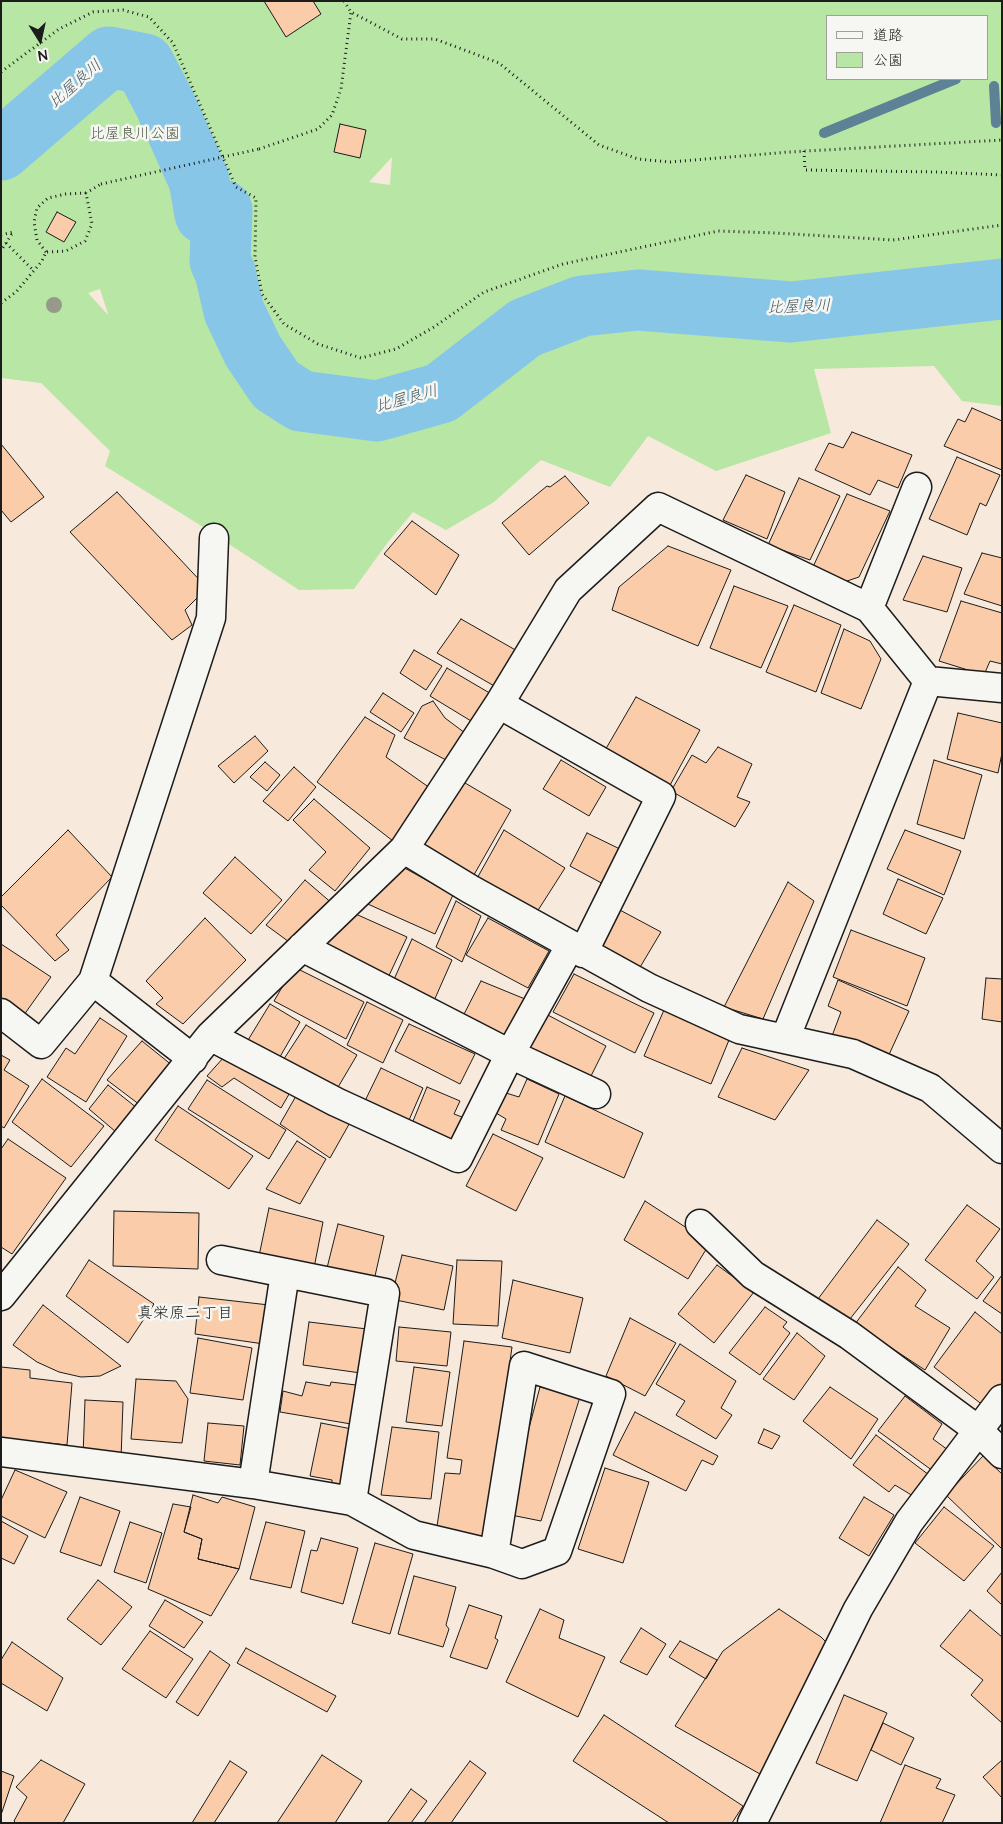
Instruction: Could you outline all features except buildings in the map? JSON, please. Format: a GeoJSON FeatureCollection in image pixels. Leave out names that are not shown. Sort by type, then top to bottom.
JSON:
{"type":"FeatureCollection","features":[{"type":"Feature","properties":{"kind":"street"},"geometry":{"type":"LineString","coordinates":[[869,608],[917,487]]}},
{"type":"Feature","properties":{"kind":"street"},"geometry":{"type":"LineString","coordinates":[[1,1296],[194,1059],[210,1036],[404,849],[499,704],[568,590],[658,507],[869,608],[928,681],[1002,688]]}},
{"type":"Feature","properties":{"kind":"street"},"geometry":{"type":"LineString","coordinates":[[1,1013],[41,1044],[93,981],[211,618],[214,538]]}},
{"type":"Feature","properties":{"kind":"street"},"geometry":{"type":"LineString","coordinates":[[785,1039],[928,681]]}},
{"type":"Feature","properties":{"kind":"street"},"geometry":{"type":"LineString","coordinates":[[210,1036],[336,1102],[458,1158],[510,1054],[576,949],[661,796],[499,704]]}},
{"type":"Feature","properties":{"kind":"street"},"geometry":{"type":"LineString","coordinates":[[404,849],[576,949],[649,988],[739,1029],[853,1054],[930,1088],[1002,1149]]}},
{"type":"Feature","properties":{"kind":"street"},"geometry":{"type":"LineString","coordinates":[[302,947],[510,1054],[596,1094]]}},
{"type":"Feature","properties":{"kind":"street"},"geometry":{"type":"LineString","coordinates":[[93,981],[194,1059]]}},
{"type":"Feature","properties":{"kind":"street"},"geometry":{"type":"LineString","coordinates":[[700,1224],[753,1275],[849,1335],[978,1430],[1002,1454]]}},
{"type":"Feature","properties":{"kind":"street"},"geometry":{"type":"LineString","coordinates":[[221,1260],[385,1293],[352,1501]]}},
{"type":"Feature","properties":{"kind":"street"},"geometry":{"type":"LineString","coordinates":[[253,1484],[285,1273]]}},
{"type":"Feature","properties":{"kind":"street"},"geometry":{"type":"LineString","coordinates":[[1,1452],[253,1484],[352,1501],[414,1535],[494,1554],[522,1564],[557,1551],[610,1394],[524,1366],[494,1554]]}},
{"type":"Feature","properties":{"kind":"street"},"geometry":{"type":"LineString","coordinates":[[752,1823],[858,1609],[909,1522],[1002,1399]]}},
{"type":"Feature","properties":{"kind":"path"},"geometry":{"type":"LineString","coordinates":[[344,1],[351,12],[402,38],[435,40],[499,63],[599,145],[638,159],[670,162],[804,151],[1002,140]]}},
{"type":"Feature","properties":{"kind":"path"},"geometry":{"type":"LineString","coordinates":[[1,72],[59,29],[93,12],[122,10],[149,16],[173,43],[236,187],[256,198],[256,257],[262,294],[284,324],[318,344],[362,358],[396,349],[434,327],[484,292],[563,264],[718,231],[893,240],[1002,226]]}},
{"type":"Feature","properties":{"kind":"path"},"geometry":{"type":"LineString","coordinates":[[46,252],[37,240],[34,222],[37,208],[48,198],[66,194],[86,193],[101,184],[259,149],[318,129],[332,115],[341,88],[351,12]]}},
{"type":"Feature","properties":{"kind":"path"},"geometry":{"type":"LineString","coordinates":[[804,151],[805,170],[1002,175]]}},
{"type":"Feature","properties":{"kind":"path"},"geometry":{"type":"LineString","coordinates":[[46,252],[66,252],[85,241],[92,224],[86,193]]}},
{"type":"Feature","properties":{"kind":"path"},"geometry":{"type":"LineString","coordinates":[[1,236],[13,232],[1,251]]}},
{"type":"Feature","properties":{"kind":"path"},"geometry":{"type":"LineString","coordinates":[[6,243],[33,270]]}},
{"type":"Feature","properties":{"kind":"path"},"geometry":{"type":"LineString","coordinates":[[1,303],[16,292],[42,261],[46,252]]}},
{"type":"Feature","properties":{"kind":"green space","name":"比屋良川公園"},"geometry":{"type":"Polygon","coordinates":[[[1,1],[1002,1],[1002,406],[962,401],[934,366],[814,369],[831,433],[716,471],[648,436],[610,487],[541,460],[494,502],[446,530],[413,512],[388,542],[354,589],[299,590],[105,466],[110,451],[41,383],[1,378],[1,1]],[[392,157],[369,182],[390,185],[392,157]],[[100,289],[88,293],[108,315],[100,289]]]}},
{"type":"Feature","properties":{"kind":"waterway","name":"比屋良川"},"geometry":{"type":"LineString","coordinates":[[1,150],[109,57],[144,64],[165,104],[199,180],[205,214],[222,210],[220,261],[225,272],[234,311],[253,351],[276,385],[301,401],[377,411],[441,393],[525,328],[582,306],[638,300],[791,312],[1002,289]]}},
{"type":"Feature","properties":{"kind":"waterway"},"geometry":{"type":"LineString","coordinates":[[824,133],[954,80]]}},
{"type":"Feature","properties":{"kind":"waterway"},"geometry":{"type":"LineString","coordinates":[[994,86],[996,123]]}},
{"type":"Feature","properties":{"kind":"district","name":"真栄原二丁目"},"geometry":{"type":"Point","coordinates":[185,1315]}}]}
